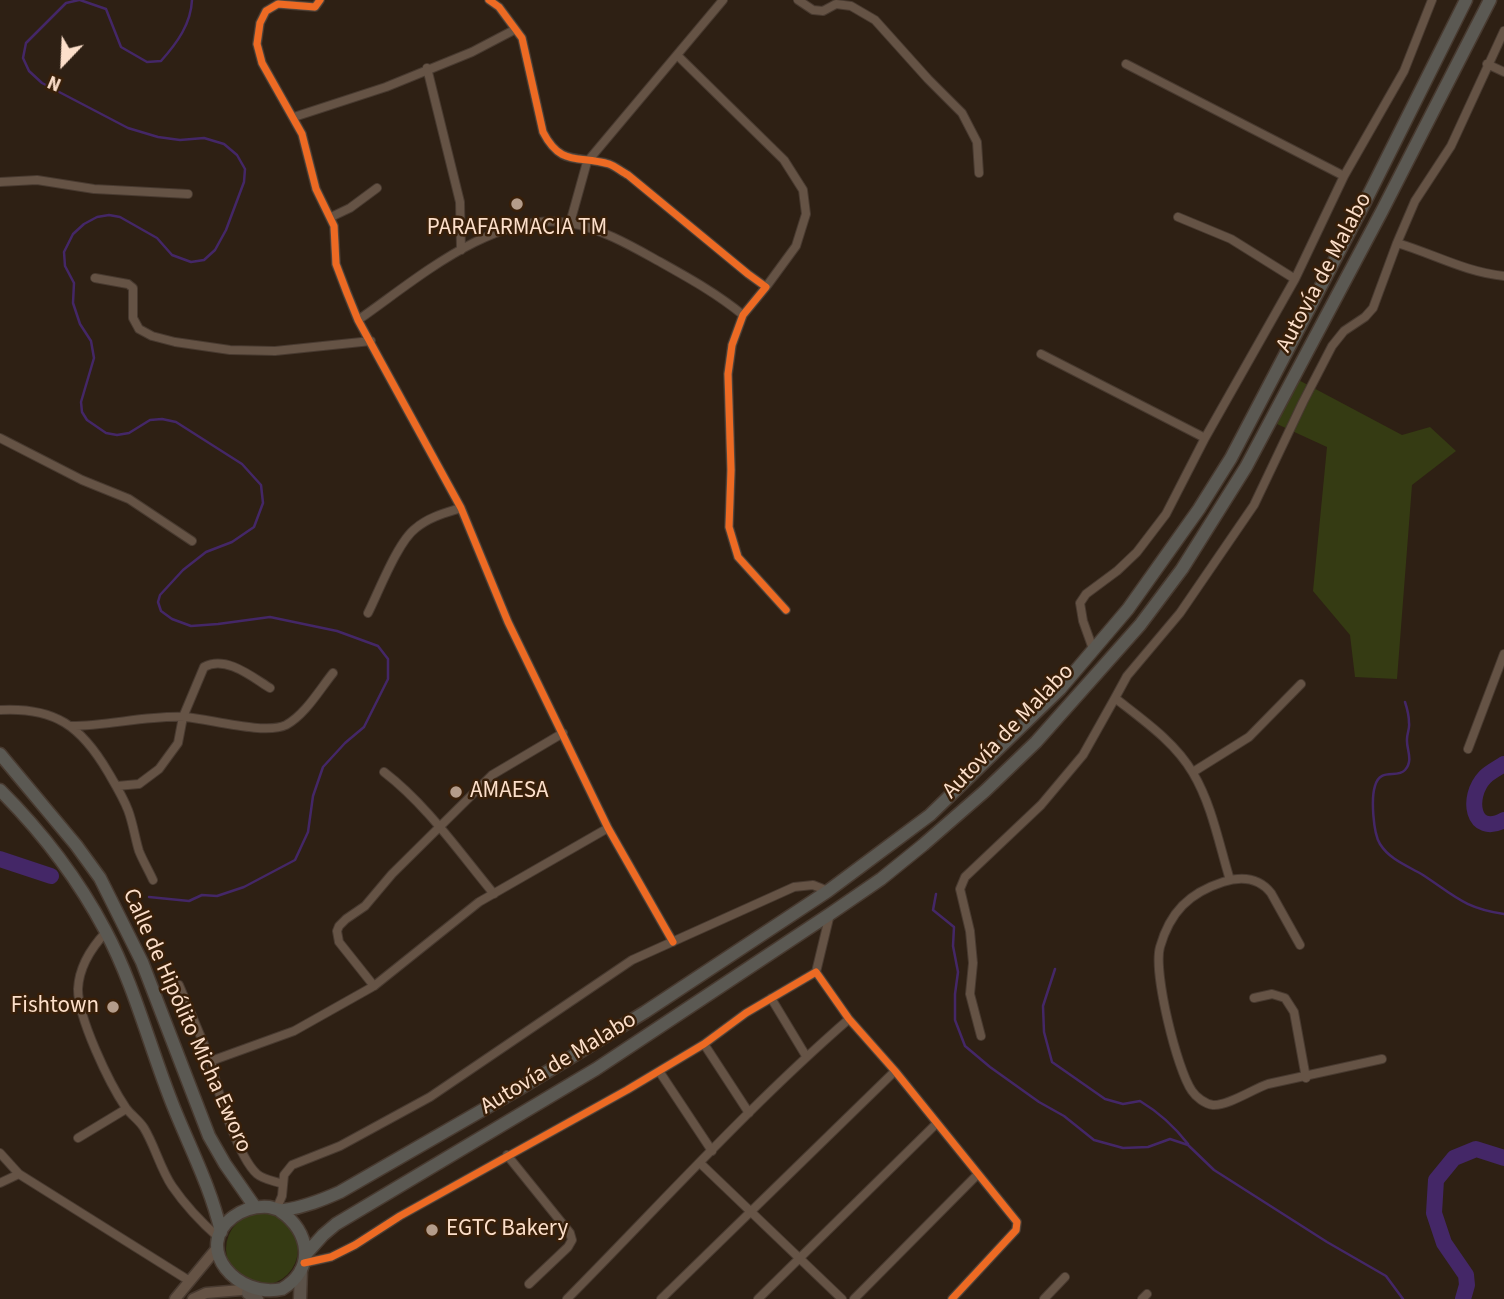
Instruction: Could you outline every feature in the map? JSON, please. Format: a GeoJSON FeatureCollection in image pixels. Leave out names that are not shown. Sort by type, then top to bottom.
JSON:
{"type":"FeatureCollection","features":[{"type":"Feature","properties":{"kind":"main road","name":"Autovía de Malabo"},"geometry":{"type":"LineString","coordinates":[[278,1210],[316,1203],[340,1192],[519,1089],[645,1012],[828,891],[930,815],[1060,689],[1128,609],[1199,509],[1231,458],[1466,0]]}},
{"type":"Feature","properties":{"kind":"main road","name":"Autovía de Malabo"},"geometry":{"type":"LineString","coordinates":[[303,1263],[323,1235],[337,1224],[596,1069],[881,879],[985,791],[1036,742],[1140,625],[1182,569],[1246,467],[1490,0]]}},
{"type":"Feature","properties":{"kind":"main road","name":"Calle de Hipólito Micha Eworo"},"geometry":{"type":"LineString","coordinates":[[0,754],[100,878],[142,962],[209,1136],[255,1207]]}},
{"type":"Feature","properties":{"kind":"main road","name":"Calle de Hipólito Micha Eworo"},"geometry":{"type":"LineString","coordinates":[[0,790],[65,866],[106,932],[136,1003],[174,1108],[209,1189],[219,1239]]}},
{"type":"Feature","properties":{"kind":"main road"},"geometry":{"type":"LineString","coordinates":[[300,1299],[303,1263],[304,1242],[300,1229],[291,1218],[278,1210],[255,1207],[241,1211],[229,1220],[219,1239],[218,1260],[223,1272],[230,1282],[248,1294],[264,1295],[279,1291],[292,1283],[303,1263]]}},
{"type":"Feature","properties":{"kind":"street"},"geometry":{"type":"LineString","coordinates":[[320,0],[314,7],[278,4],[266,11],[260,23],[257,44],[262,63],[302,135],[316,189],[334,226],[336,264],[358,320],[461,508],[508,622],[608,828],[673,942]]}},
{"type":"Feature","properties":{"kind":"street"},"geometry":{"type":"LineString","coordinates":[[489,0],[499,8],[522,38],[543,132],[550,146],[563,155],[587,162],[610,164],[628,175],[766,287]]}},
{"type":"Feature","properties":{"kind":"street"},"geometry":{"type":"LineString","coordinates":[[570,223],[587,162],[723,0]]}},
{"type":"Feature","properties":{"kind":"street"},"geometry":{"type":"LineString","coordinates":[[797,0],[813,10],[823,11],[836,4],[851,6],[876,20],[962,113],[977,142],[979,173]]}},
{"type":"Feature","properties":{"kind":"street"},"geometry":{"type":"LineString","coordinates":[[1093,649],[1080,603],[1086,594],[1117,571],[1166,514],[1205,438],[1295,279],[1344,176],[1404,71],[1432,0]]}},
{"type":"Feature","properties":{"kind":"street"},"geometry":{"type":"LineString","coordinates":[[294,117],[386,86],[514,30]]}},
{"type":"Feature","properties":{"kind":"street"},"geometry":{"type":"LineString","coordinates":[[981,1036],[970,994],[973,963],[970,931],[960,888],[965,877],[1041,805],[1083,755],[1127,676],[1180,613],[1254,505],[1332,346],[1345,331],[1373,308],[1415,201],[1451,146],[1504,31]]}},
{"type":"Feature","properties":{"kind":"street"},"geometry":{"type":"LineString","coordinates":[[678,56],[784,160],[803,190],[806,214],[796,246],[743,315],[732,345],[728,374],[731,470],[729,527],[738,557],[786,610]]}},
{"type":"Feature","properties":{"kind":"street"},"geometry":{"type":"LineString","coordinates":[[1126,64],[1344,176]]}},
{"type":"Feature","properties":{"kind":"street"},"geometry":{"type":"LineString","coordinates":[[1487,64],[1504,72]]}},
{"type":"Feature","properties":{"kind":"street"},"geometry":{"type":"LineString","coordinates":[[428,68],[460,202],[461,250]]}},
{"type":"Feature","properties":{"kind":"street"},"geometry":{"type":"LineString","coordinates":[[0,183],[37,180],[94,189],[188,194]]}},
{"type":"Feature","properties":{"kind":"street"},"geometry":{"type":"LineString","coordinates":[[331,217],[350,208],[377,188]]}},
{"type":"Feature","properties":{"kind":"street"},"geometry":{"type":"LineString","coordinates":[[1178,217],[1231,239],[1295,279]]}},
{"type":"Feature","properties":{"kind":"street"},"geometry":{"type":"LineString","coordinates":[[358,320],[461,250],[497,232],[530,223],[570,223],[597,230],[720,296],[743,315]]}},
{"type":"Feature","properties":{"kind":"street"},"geometry":{"type":"LineString","coordinates":[[1397,243],[1459,267],[1483,274],[1504,276]]}},
{"type":"Feature","properties":{"kind":"street"},"geometry":{"type":"LineString","coordinates":[[95,278],[128,284],[133,288],[133,318],[139,329],[152,336],[175,342],[230,350],[275,351],[371,341]]}},
{"type":"Feature","properties":{"kind":"street"},"geometry":{"type":"LineString","coordinates":[[1041,354],[1205,438]]}},
{"type":"Feature","properties":{"kind":"street"},"geometry":{"type":"LineString","coordinates":[[0,438],[82,480],[129,499],[192,541]]}},
{"type":"Feature","properties":{"kind":"street"},"geometry":{"type":"LineString","coordinates":[[368,613],[405,539],[432,517],[461,508]]}},
{"type":"Feature","properties":{"kind":"street"},"geometry":{"type":"LineString","coordinates":[[1468,749],[1504,653]]}},
{"type":"Feature","properties":{"kind":"street"},"geometry":{"type":"LineString","coordinates":[[117,786],[139,784],[159,769],[178,743],[183,717],[204,667],[212,663],[225,663],[270,688]]}},
{"type":"Feature","properties":{"kind":"street"},"geometry":{"type":"LineString","coordinates":[[71,726],[183,717],[272,729],[287,724],[300,714],[333,673]]}},
{"type":"Feature","properties":{"kind":"street"},"geometry":{"type":"LineString","coordinates":[[1193,772],[1249,737],[1301,684]]}},
{"type":"Feature","properties":{"kind":"street"},"geometry":{"type":"LineString","coordinates":[[1115,698],[1154,729],[1193,772],[1206,799],[1230,880]]}},
{"type":"Feature","properties":{"kind":"street"},"geometry":{"type":"LineString","coordinates":[[0,709],[31,710],[71,726],[96,749],[117,786],[140,853],[153,880]]}},
{"type":"Feature","properties":{"kind":"street"},"geometry":{"type":"LineString","coordinates":[[374,986],[339,942],[337,930],[346,919],[365,905],[392,874],[492,775],[563,733]]}},
{"type":"Feature","properties":{"kind":"street"},"geometry":{"type":"LineString","coordinates":[[384,772],[400,784],[473,865],[494,894]]}},
{"type":"Feature","properties":{"kind":"street"},"geometry":{"type":"LineString","coordinates":[[211,1061],[294,1031],[374,986],[479,902],[522,880],[608,828]]}},
{"type":"Feature","properties":{"kind":"street"},"geometry":{"type":"LineString","coordinates":[[1300,946],[1272,893],[1265,885],[1250,879],[1230,880],[1202,890],[1190,897],[1171,919],[1159,950],[1158,976],[1182,1071],[1193,1094],[1213,1105],[1225,1103],[1268,1084],[1306,1078],[1381,1059]]}},
{"type":"Feature","properties":{"kind":"street"},"geometry":{"type":"LineString","coordinates":[[278,1210],[284,1175],[292,1165],[340,1146],[430,1097],[621,966],[656,947],[673,942],[794,887],[813,885],[828,891]]}},
{"type":"Feature","properties":{"kind":"street"},"geometry":{"type":"LineString","coordinates":[[303,1263],[331,1257],[355,1245],[400,1216],[659,1071],[704,1044],[746,1013],[816,972],[830,914]]}},
{"type":"Feature","properties":{"kind":"street"},"geometry":{"type":"LineString","coordinates":[[106,932],[92,948],[78,989],[80,1005],[99,1058],[127,1108],[142,1124],[155,1146],[172,1186],[219,1239],[175,1299]]}},
{"type":"Feature","properties":{"kind":"street"},"geometry":{"type":"LineString","coordinates":[[816,972],[849,1019],[895,1071],[1017,1223],[1018,1227],[957,1297]]}},
{"type":"Feature","properties":{"kind":"street"},"geometry":{"type":"LineString","coordinates":[[179,985],[211,1061],[222,1102],[249,1162],[258,1175],[283,1184]]}},
{"type":"Feature","properties":{"kind":"street"},"geometry":{"type":"LineString","coordinates":[[1254,998],[1272,994],[1285,998],[1294,1012],[1306,1078]]}},
{"type":"Feature","properties":{"kind":"street"},"geometry":{"type":"LineString","coordinates":[[771,998],[806,1056]]}},
{"type":"Feature","properties":{"kind":"street"},"geometry":{"type":"LineString","coordinates":[[567,1299],[806,1056],[849,1019]]}},
{"type":"Feature","properties":{"kind":"street"},"geometry":{"type":"LineString","coordinates":[[704,1044],[749,1113]]}},
{"type":"Feature","properties":{"kind":"street"},"geometry":{"type":"LineString","coordinates":[[659,1071],[712,1151]]}},
{"type":"Feature","properties":{"kind":"street"},"geometry":{"type":"LineString","coordinates":[[661,1299],[895,1071]]}},
{"type":"Feature","properties":{"kind":"street"},"geometry":{"type":"LineString","coordinates":[[78,1138],[127,1108]]}},
{"type":"Feature","properties":{"kind":"street"},"geometry":{"type":"LineString","coordinates":[[758,1299],[937,1123]]}},
{"type":"Feature","properties":{"kind":"street"},"geometry":{"type":"LineString","coordinates":[[0,1153],[19,1174],[188,1280]]}},
{"type":"Feature","properties":{"kind":"street"},"geometry":{"type":"LineString","coordinates":[[507,1155],[570,1233],[572,1240],[529,1284]]}},
{"type":"Feature","properties":{"kind":"street"},"geometry":{"type":"LineString","coordinates":[[700,1163],[842,1299]]}},
{"type":"Feature","properties":{"kind":"street"},"geometry":{"type":"LineString","coordinates":[[0,1183],[19,1174]]}},
{"type":"Feature","properties":{"kind":"street"},"geometry":{"type":"LineString","coordinates":[[854,1299],[977,1175]]}},
{"type":"Feature","properties":{"kind":"street"},"geometry":{"type":"LineString","coordinates":[[1044,1299],[1065,1276]]}},
{"type":"Feature","properties":{"kind":"street"},"geometry":{"type":"LineString","coordinates":[[193,1299],[206,1293],[248,1294]]}},
{"type":"Feature","properties":{"kind":"green space"},"geometry":{"type":"Polygon","coordinates":[[[1291,376],[1402,435],[1430,427],[1456,451],[1412,485],[1397,679],[1355,677],[1350,635],[1313,591],[1327,447],[1266,419],[1291,376]]]}},
{"type":"Feature","properties":{"kind":"green space"},"geometry":{"type":"Polygon","coordinates":[[[262,1213],[282,1219],[292,1229],[298,1249],[292,1269],[282,1279],[262,1285],[242,1279],[232,1269],[226,1249],[232,1229],[242,1219],[262,1213]]]}},
{"type":"Feature","properties":{"kind":"waterway"},"geometry":{"type":"LineString","coordinates":[[79,0],[66,3],[26,43],[23,58],[29,71],[42,83],[128,128],[158,137],[180,140],[204,138],[224,144],[237,155],[245,169],[244,182],[226,230],[215,250],[204,260],[191,262],[172,255],[157,238],[120,217],[109,215],[97,217],[84,224],[73,234],[64,252],[65,266],[74,283],[73,303],[80,324],[91,341],[94,358],[81,402],[82,412],[87,420],[106,433],[117,435],[129,433],[150,420],[176,422],[242,464],[261,485],[263,503],[254,527],[232,542],[206,552],[183,570],[160,595],[158,602],[161,611],[172,619],[191,626],[270,617],[337,631],[378,646],[388,659],[388,679],[364,727],[323,767],[313,796],[308,832],[295,860],[244,887],[217,896],[202,895],[189,901],[149,897]]}},
{"type":"Feature","properties":{"kind":"waterway"},"geometry":{"type":"LineString","coordinates":[[80,0],[106,9],[121,47],[147,62],[161,61],[172,47],[186,25],[192,0]]}},
{"type":"Feature","properties":{"kind":"waterway"},"geometry":{"type":"LineString","coordinates":[[1405,702],[1409,725],[1408,766],[1398,774],[1381,777],[1377,780],[1374,791],[1374,824],[1380,844],[1394,858],[1460,900],[1504,914]]}},
{"type":"Feature","properties":{"kind":"waterway"},"geometry":{"type":"LineString","coordinates":[[1504,764],[1485,777],[1479,785],[1474,804],[1479,819],[1485,823],[1493,824],[1504,820]]}},
{"type":"Feature","properties":{"kind":"waterway"},"geometry":{"type":"LineString","coordinates":[[0,859],[51,876]]}},
{"type":"Feature","properties":{"kind":"waterway"},"geometry":{"type":"LineString","coordinates":[[936,894],[933,910],[954,927],[953,946],[958,972],[955,1020],[965,1046],[990,1067],[1039,1102],[1064,1116],[1094,1140],[1123,1148],[1148,1147],[1170,1139],[1188,1145],[1214,1170],[1386,1276],[1403,1299]]}},
{"type":"Feature","properties":{"kind":"waterway"},"geometry":{"type":"LineString","coordinates":[[1055,969],[1043,1006],[1044,1032],[1052,1062],[1105,1099],[1123,1104],[1140,1101],[1166,1120],[1188,1144]]}},
{"type":"Feature","properties":{"kind":"waterway"},"geometry":{"type":"LineString","coordinates":[[1463,1299],[1467,1285],[1466,1275],[1444,1243],[1434,1213],[1436,1180],[1454,1158],[1476,1149],[1504,1158]]}},
{"type":"Feature","properties":{"kind":"cycle path"},"geometry":{"type":"LineString","coordinates":[[320,0],[315,7],[278,4],[266,11],[260,23],[257,44],[262,63],[302,134],[316,189],[334,226],[336,264],[358,320],[461,508],[508,622],[608,828],[673,942]]}},
{"type":"Feature","properties":{"kind":"cycle path"},"geometry":{"type":"LineString","coordinates":[[489,0],[499,7],[522,38],[543,132],[550,143],[571,158],[609,164],[628,175],[766,287],[743,315],[732,345],[728,374],[731,470],[729,527],[738,557],[786,610]]}},
{"type":"Feature","properties":{"kind":"cycle path"},"geometry":{"type":"LineString","coordinates":[[304,1263],[331,1257],[355,1245],[400,1216],[627,1090],[704,1044],[746,1013],[816,972],[849,1019],[895,1071],[1017,1222],[1016,1230],[952,1299]]}},
{"type":"Feature","properties":{"kind":"place","name":"PARAFARMACIA TM"},"geometry":{"type":"Point","coordinates":[517,204]}},
{"type":"Feature","properties":{"kind":"place","name":"AMAESA"},"geometry":{"type":"Point","coordinates":[456,792]}},
{"type":"Feature","properties":{"kind":"place","name":"Fishtown"},"geometry":{"type":"Point","coordinates":[113,1007]}},
{"type":"Feature","properties":{"kind":"place","name":"EGTC Bakery"},"geometry":{"type":"Point","coordinates":[432,1230]}}]}
